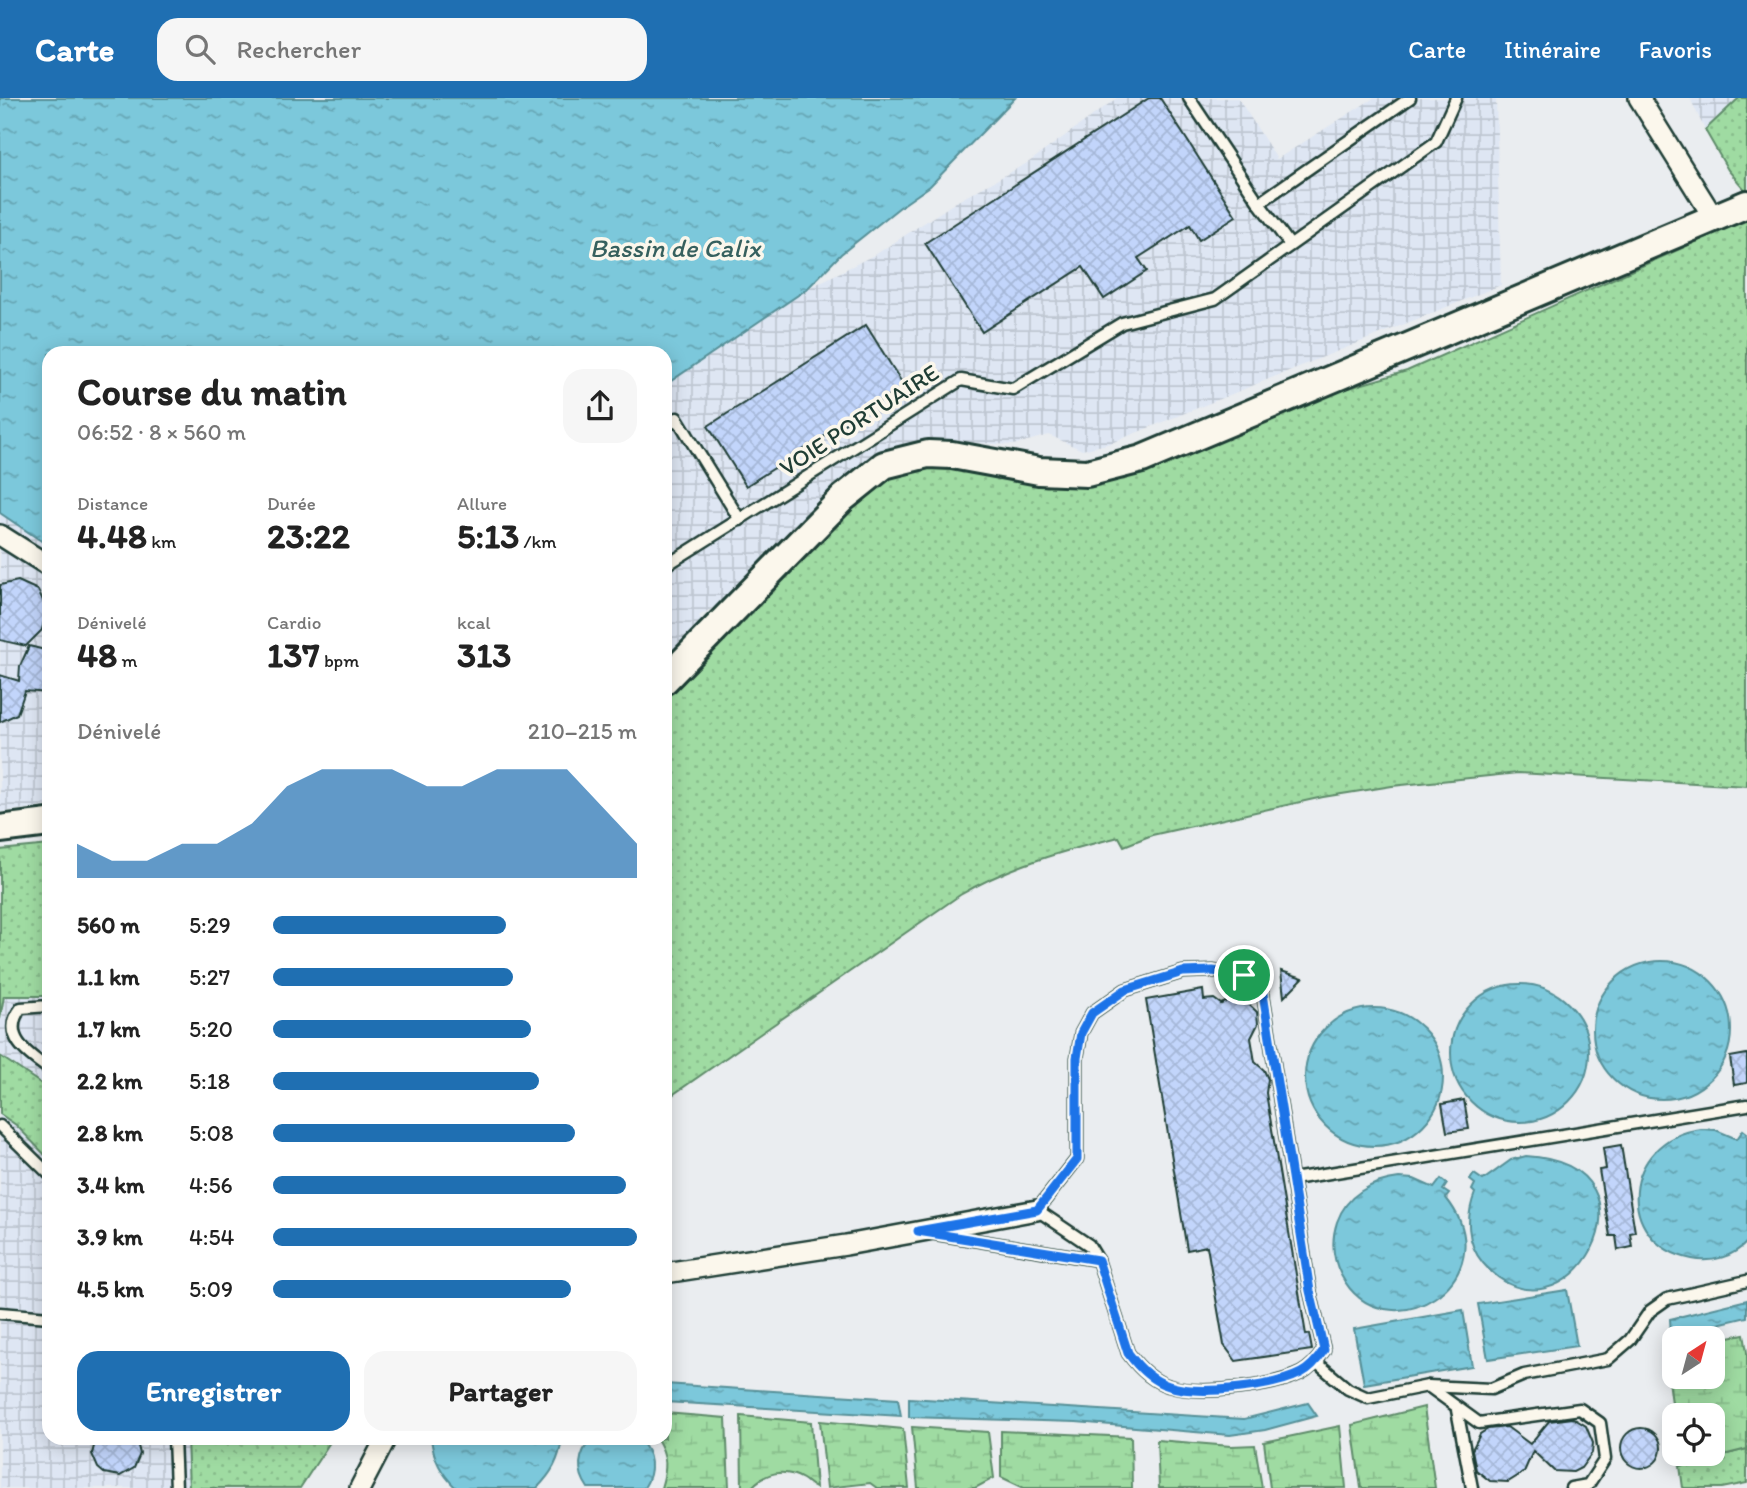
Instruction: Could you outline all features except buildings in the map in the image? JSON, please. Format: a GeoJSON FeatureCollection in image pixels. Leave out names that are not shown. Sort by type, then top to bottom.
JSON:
{"type":"FeatureCollection","features":[{"type":"Feature","properties":{"kind":"street"},"geometry":{"type":"LineString","coordinates":[[1639,98],[1715,220]]}},
{"type":"Feature","properties":{"kind":"street"},"geometry":{"type":"LineString","coordinates":[[672,673],[842,498],[884,465],[928,454],[952,455],[1039,471],[1087,473],[1142,459],[1715,220],[1747,204]]}},
{"type":"Feature","properties":{"kind":"street"},"geometry":{"type":"LineString","coordinates":[[0,535],[42,562]]}},
{"type":"Feature","properties":{"kind":"street"},"geometry":{"type":"LineString","coordinates":[[0,829],[42,824]]}},
{"type":"Feature","properties":{"kind":"street"},"geometry":{"type":"LineString","coordinates":[[672,1272],[1037,1210]]}},
{"type":"Feature","properties":{"kind":"street"},"geometry":{"type":"LineString","coordinates":[[360,1488],[382,1445]]}},
{"type":"Feature","properties":{"kind":"lane"},"geometry":{"type":"LineString","coordinates":[[1189,98],[1290,245]]}},
{"type":"Feature","properties":{"kind":"lane"},"geometry":{"type":"LineString","coordinates":[[1259,203],[1410,98]]}},
{"type":"Feature","properties":{"kind":"lane","name":"VOIE PORTUAIRE"},"geometry":{"type":"LineString","coordinates":[[672,562],[961,380],[1013,389],[1122,323],[1215,299],[1436,142],[1456,98]]}},
{"type":"Feature","properties":{"kind":"lane"},"geometry":{"type":"LineString","coordinates":[[672,421],[677,418],[740,520]]}},
{"type":"Feature","properties":{"kind":"lane"},"geometry":{"type":"LineString","coordinates":[[1213,971],[1244,975],[1255,983],[1263,994],[1293,1179],[1310,1291],[1324,1350],[1316,1362],[1289,1378],[1217,1391],[1169,1386],[1138,1367],[1128,1353],[1098,1260],[1089,1245],[1037,1210],[1077,1159],[1077,1058],[1081,1033],[1092,1013],[1125,990],[1183,972],[1213,971]]}},
{"type":"Feature","properties":{"kind":"lane"},"geometry":{"type":"LineString","coordinates":[[42,1006],[21,1008],[10,1020],[8,1034],[10,1041],[42,1064]]}},
{"type":"Feature","properties":{"kind":"lane"},"geometry":{"type":"LineString","coordinates":[[1293,1179],[1747,1105]]}},
{"type":"Feature","properties":{"kind":"lane"},"geometry":{"type":"LineString","coordinates":[[0,1126],[42,1167]]}},
{"type":"Feature","properties":{"kind":"lane"},"geometry":{"type":"LineString","coordinates":[[918,1231],[1098,1260]]}},
{"type":"Feature","properties":{"kind":"lane"},"geometry":{"type":"LineString","coordinates":[[1316,1362],[1348,1389],[1368,1398],[1429,1386],[1491,1390],[1524,1375],[1608,1359],[1630,1340],[1650,1311],[1667,1299],[1747,1281]]}},
{"type":"Feature","properties":{"kind":"lane"},"geometry":{"type":"LineString","coordinates":[[0,1313],[42,1316]]}},
{"type":"Feature","properties":{"kind":"lane"},"geometry":{"type":"LineString","coordinates":[[1429,1386],[1457,1410],[1479,1423],[1580,1409],[1600,1423],[1605,1460],[1588,1485],[1571,1488]]}},
{"type":"Feature","properties":{"kind":"lane"},"geometry":{"type":"LineString","coordinates":[[1457,1410],[1472,1488]]}},
{"type":"Feature","properties":{"kind":"lane"},"geometry":{"type":"LineString","coordinates":[[174,1445],[176,1488]]}},
{"type":"Feature","properties":{"kind":"shaded area"},"geometry":{"type":"Polygon","coordinates":[[[1117,98],[1238,98],[1277,159],[1374,98],[1496,98],[1501,285],[1111,443],[1082,450],[1049,435],[1013,445],[928,440],[894,450],[855,471],[838,485],[725,601],[699,616],[704,622],[672,655],[672,380],[807,289],[878,253],[956,202],[1029,162],[1117,98]]]}},
{"type":"Feature","properties":{"kind":"shaded area"},"geometry":{"type":"Polygon","coordinates":[[[1690,98],[1739,98],[1705,130],[1690,98]]]}},
{"type":"Feature","properties":{"kind":"shaded area"},"geometry":{"type":"Polygon","coordinates":[[[0,513],[42,541],[42,807],[0,812],[0,513]]]}},
{"type":"Feature","properties":{"kind":"shaded area"},"geometry":{"type":"Polygon","coordinates":[[[4,996],[42,996],[42,1084],[0,1056],[0,1019],[4,996]]]}},
{"type":"Feature","properties":{"kind":"shaded area"},"geometry":{"type":"Polygon","coordinates":[[[0,1114],[16,1125],[42,1152],[42,1445],[187,1445],[189,1488],[0,1488],[0,1114]]]}},
{"type":"Feature","properties":{"kind":"green space"},"geometry":{"type":"Polygon","coordinates":[[[1739,98],[1747,98],[1747,192],[1728,170],[1705,130],[1739,98]]]}},
{"type":"Feature","properties":{"kind":"green space"},"geometry":{"type":"Polygon","coordinates":[[[1747,219],[1747,786],[1518,773],[1392,786],[1323,797],[1152,835],[1124,846],[1119,837],[1058,854],[998,875],[960,895],[672,1095],[672,689],[845,507],[899,472],[940,462],[1035,480],[1407,371],[1747,219]]]}},
{"type":"Feature","properties":{"kind":"green space"},"geometry":{"type":"Polygon","coordinates":[[[42,846],[42,996],[4,996],[0,1019],[0,850],[42,846]]]}},
{"type":"Feature","properties":{"kind":"green space"},"geometry":{"type":"Polygon","coordinates":[[[0,1056],[42,1084],[42,1152],[16,1125],[0,1114],[0,1056]]]}},
{"type":"Feature","properties":{"kind":"green space"},"geometry":{"type":"Polygon","coordinates":[[[1744,1334],[1747,1352],[1747,1449],[1725,1455],[1725,1403],[1672,1403],[1670,1390],[1726,1390],[1726,1337],[1744,1334]]]}},
{"type":"Feature","properties":{"kind":"green space"},"geometry":{"type":"Polygon","coordinates":[[[1424,1407],[1435,1488],[1361,1488],[1352,1425],[1424,1407]]]}},
{"type":"Feature","properties":{"kind":"green space"},"geometry":{"type":"Polygon","coordinates":[[[672,1414],[726,1418],[729,1488],[661,1488],[665,1463],[660,1445],[672,1445],[672,1414]]]}},
{"type":"Feature","properties":{"kind":"green space"},"geometry":{"type":"Polygon","coordinates":[[[741,1416],[811,1422],[816,1488],[796,1476],[775,1473],[762,1478],[751,1488],[742,1488],[741,1416]]]}},
{"type":"Feature","properties":{"kind":"green space"},"geometry":{"type":"Polygon","coordinates":[[[820,1421],[903,1429],[909,1488],[877,1488],[870,1483],[827,1488],[820,1421]]]}},
{"type":"Feature","properties":{"kind":"green space"},"geometry":{"type":"Polygon","coordinates":[[[1340,1426],[1346,1488],[1270,1488],[1264,1442],[1340,1426]]]}},
{"type":"Feature","properties":{"kind":"green space"},"geometry":{"type":"Polygon","coordinates":[[[912,1427],[988,1432],[994,1478],[975,1488],[918,1488],[912,1427]]]}},
{"type":"Feature","properties":{"kind":"green space"},"geometry":{"type":"Polygon","coordinates":[[[1001,1431],[1131,1437],[1132,1488],[1024,1488],[1001,1477],[1001,1431]]]}},
{"type":"Feature","properties":{"kind":"green space"},"geometry":{"type":"Polygon","coordinates":[[[1157,1440],[1231,1446],[1255,1445],[1262,1488],[1159,1488],[1157,1440]]]}},
{"type":"Feature","properties":{"kind":"green space"},"geometry":{"type":"Polygon","coordinates":[[[187,1445],[328,1445],[300,1488],[189,1488],[187,1445]]]}},
{"type":"Feature","properties":{"kind":"green space"},"geometry":{"type":"Polygon","coordinates":[[[1747,1449],[1747,1483],[1722,1488],[1683,1488],[1680,1466],[1725,1466],[1725,1455],[1747,1449]]]}},
{"type":"Feature","properties":{"kind":"water","name":"Bassin de Calix"},"geometry":{"type":"Polygon","coordinates":[[[0,98],[1015,98],[930,186],[841,254],[807,289],[672,380],[672,346],[42,346],[42,541],[0,513],[0,98]]]}},
{"type":"Feature","properties":{"kind":"water"},"geometry":{"type":"Polygon","coordinates":[[[1662,961],[1688,966],[1711,981],[1726,1004],[1731,1030],[1726,1056],[1711,1079],[1688,1094],[1662,1099],[1636,1094],[1613,1079],[1598,1056],[1593,1030],[1598,1004],[1613,981],[1636,966],[1662,961]]]}},
{"type":"Feature","properties":{"kind":"water"},"geometry":{"type":"Polygon","coordinates":[[[1520,984],[1546,989],[1569,1004],[1584,1027],[1589,1053],[1584,1079],[1569,1102],[1546,1117],[1520,1122],[1494,1117],[1471,1102],[1456,1079],[1451,1053],[1456,1027],[1471,1004],[1494,989],[1520,984]]]}},
{"type":"Feature","properties":{"kind":"water"},"geometry":{"type":"Polygon","coordinates":[[[1374,1008],[1400,1013],[1423,1028],[1438,1051],[1443,1077],[1438,1103],[1423,1126],[1400,1141],[1374,1146],[1348,1141],[1325,1126],[1310,1103],[1305,1077],[1310,1051],[1325,1028],[1348,1013],[1374,1008]]]}},
{"type":"Feature","properties":{"kind":"water"},"geometry":{"type":"Polygon","coordinates":[[[1701,1129],[1716,1130],[1737,1139],[1743,1130],[1747,1133],[1747,1242],[1729,1255],[1707,1260],[1692,1259],[1666,1249],[1649,1233],[1639,1213],[1637,1192],[1642,1170],[1655,1151],[1675,1137],[1701,1129]]]}},
{"type":"Feature","properties":{"kind":"water"},"geometry":{"type":"Polygon","coordinates":[[[1526,1156],[1571,1167],[1594,1190],[1600,1219],[1592,1249],[1573,1274],[1546,1288],[1515,1286],[1483,1263],[1473,1247],[1469,1229],[1475,1193],[1472,1190],[1475,1184],[1470,1180],[1474,1174],[1483,1180],[1511,1160],[1526,1156]]]}},
{"type":"Feature","properties":{"kind":"water"},"geometry":{"type":"Polygon","coordinates":[[[1399,1178],[1414,1179],[1434,1188],[1441,1179],[1447,1184],[1443,1190],[1449,1194],[1446,1198],[1462,1228],[1463,1256],[1453,1280],[1434,1298],[1411,1308],[1385,1309],[1361,1299],[1341,1275],[1336,1262],[1334,1236],[1341,1212],[1353,1197],[1379,1182],[1399,1178]]]}},
{"type":"Feature","properties":{"kind":"water"},"geometry":{"type":"Polygon","coordinates":[[[1567,1290],[1577,1346],[1488,1359],[1478,1304],[1567,1290]]]}},
{"type":"Feature","properties":{"kind":"water"},"geometry":{"type":"Polygon","coordinates":[[[1747,1300],[1747,1317],[1709,1326],[1670,1326],[1670,1319],[1747,1300]]]}},
{"type":"Feature","properties":{"kind":"water"},"geometry":{"type":"Polygon","coordinates":[[[1463,1310],[1472,1366],[1364,1384],[1354,1329],[1463,1310]]]}},
{"type":"Feature","properties":{"kind":"water"},"geometry":{"type":"Polygon","coordinates":[[[672,1384],[898,1399],[901,1416],[672,1402],[672,1384]]]}},
{"type":"Feature","properties":{"kind":"water"},"geometry":{"type":"Polygon","coordinates":[[[909,1398],[1244,1419],[1308,1403],[1317,1416],[1265,1430],[1230,1435],[1076,1422],[909,1417],[909,1398]]]}},
{"type":"Feature","properties":{"kind":"water"},"geometry":{"type":"Polygon","coordinates":[[[432,1445],[561,1445],[554,1466],[537,1488],[456,1488],[439,1466],[432,1445]]]}},
{"type":"Feature","properties":{"kind":"water"},"geometry":{"type":"Polygon","coordinates":[[[587,1445],[644,1445],[651,1462],[648,1482],[644,1488],[588,1488],[580,1469],[587,1445]]]}},
{"type":"Feature","properties":{"kind":"route"},"geometry":{"type":"LineString","coordinates":[[1213,971],[1244,975],[1255,983],[1263,994],[1310,1291],[1324,1350],[1316,1362],[1289,1378],[1217,1391],[1190,1390],[1169,1386],[1151,1377],[1138,1367],[1128,1353],[1098,1260],[918,1231],[1037,1210],[1068,1173],[1077,1159],[1077,1058],[1081,1033],[1092,1013],[1125,990],[1183,972],[1213,971]]}}]}
